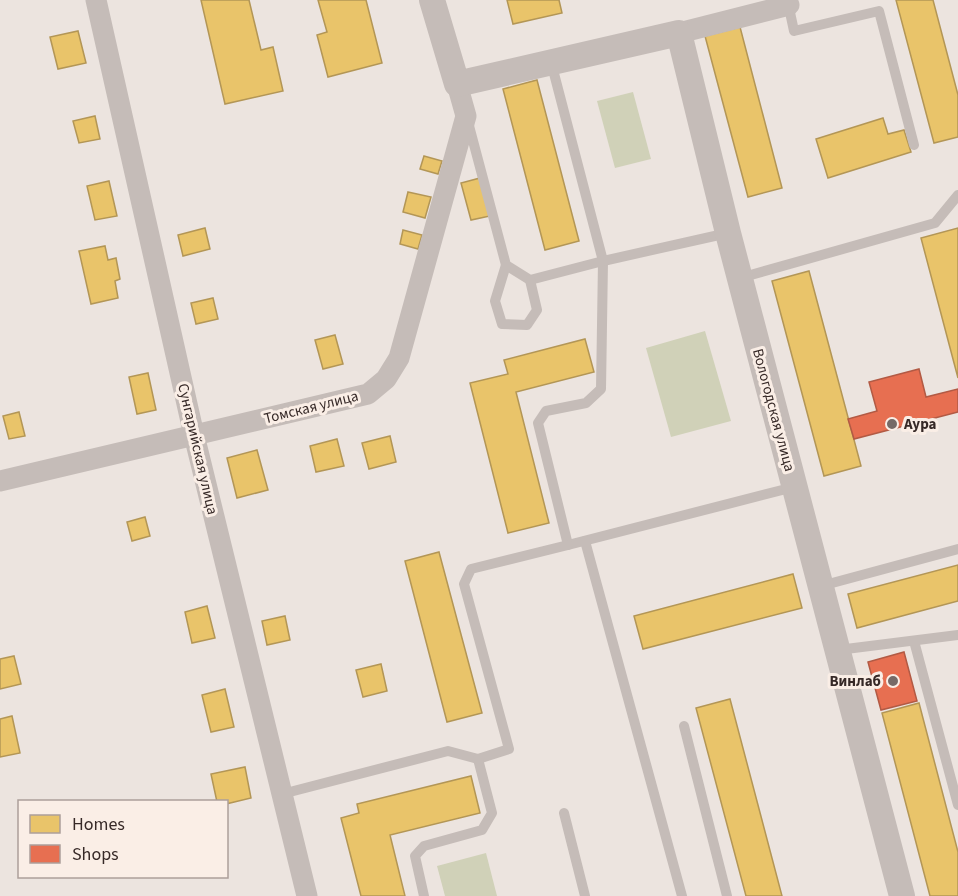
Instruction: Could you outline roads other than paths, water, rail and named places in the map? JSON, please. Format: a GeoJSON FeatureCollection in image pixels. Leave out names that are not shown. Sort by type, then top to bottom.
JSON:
{"type":"FeatureCollection","features":[{"type":"Feature","properties":{"kind":"street","name":"Сунгарийская улица"},"geometry":{"type":"LineString","coordinates":[[96,0],[194,435],[307,896]]}},
{"type":"Feature","properties":{"kind":"street"},"geometry":{"type":"LineString","coordinates":[[432,0],[466,116]]}},
{"type":"Feature","properties":{"kind":"street"},"geometry":{"type":"LineString","coordinates":[[457,84],[679,33],[788,2]]}},
{"type":"Feature","properties":{"kind":"street","name":"Вологодская улица"},"geometry":{"type":"LineString","coordinates":[[679,33],[728,232],[902,896]]}},
{"type":"Feature","properties":{"kind":"street","name":"Томская улица"},"geometry":{"type":"LineString","coordinates":[[0,481],[368,393],[386,379],[399,358],[466,116]]}},
{"type":"Feature","properties":{"kind":"lane"},"geometry":{"type":"LineString","coordinates":[[788,2],[794,31],[879,11],[914,145]]}},
{"type":"Feature","properties":{"kind":"lane"},"geometry":{"type":"LineString","coordinates":[[551,61],[603,261],[602,389],[586,403],[546,411],[538,423],[567,545]]}},
{"type":"Feature","properties":{"kind":"lane"},"geometry":{"type":"LineString","coordinates":[[466,116],[506,265],[495,301],[501,324],[527,325],[537,310],[530,280],[506,265]]}},
{"type":"Feature","properties":{"kind":"lane"},"geometry":{"type":"LineString","coordinates":[[740,278],[935,223],[958,195]]}},
{"type":"Feature","properties":{"kind":"lane"},"geometry":{"type":"LineString","coordinates":[[530,280],[728,232]]}},
{"type":"Feature","properties":{"kind":"lane"},"geometry":{"type":"LineString","coordinates":[[282,794],[448,751],[478,759],[509,749],[464,584],[471,568],[585,541],[794,486]]}},
{"type":"Feature","properties":{"kind":"lane"},"geometry":{"type":"LineString","coordinates":[[585,541],[682,896]]}},
{"type":"Feature","properties":{"kind":"lane"},"geometry":{"type":"LineString","coordinates":[[821,586],[958,549]]}},
{"type":"Feature","properties":{"kind":"lane"},"geometry":{"type":"LineString","coordinates":[[838,650],[958,635]]}},
{"type":"Feature","properties":{"kind":"lane"},"geometry":{"type":"LineString","coordinates":[[914,641],[958,804]]}},
{"type":"Feature","properties":{"kind":"lane"},"geometry":{"type":"LineString","coordinates":[[684,726],[727,896]]}},
{"type":"Feature","properties":{"kind":"lane"},"geometry":{"type":"LineString","coordinates":[[424,896],[415,856],[424,846],[482,830],[492,813],[478,759]]}},
{"type":"Feature","properties":{"kind":"lane"},"geometry":{"type":"LineString","coordinates":[[564,813],[585,896]]}},
{"type":"Feature","properties":{"kind":"place","name":"Аура"},"geometry":{"type":"Point","coordinates":[892,424]}},
{"type":"Feature","properties":{"kind":"place","name":"Винлаб"},"geometry":{"type":"Point","coordinates":[893,681]}}]}
